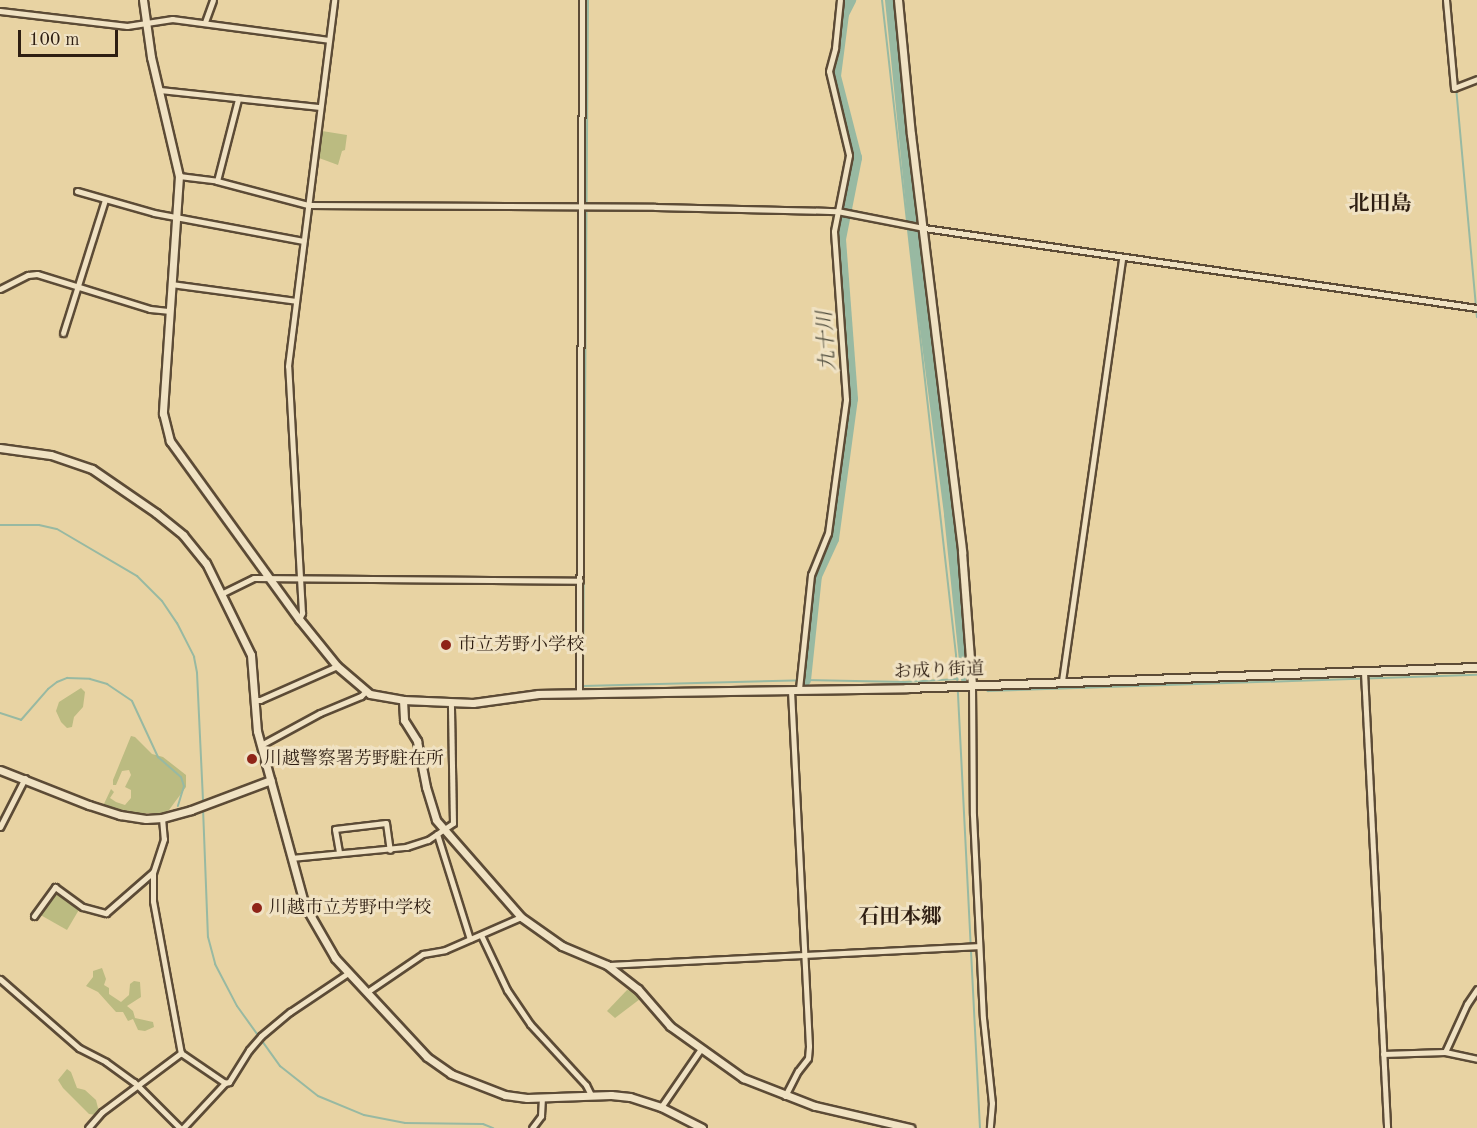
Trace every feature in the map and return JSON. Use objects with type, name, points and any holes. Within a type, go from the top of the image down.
[{"type":"street","points":[[143,0],[151,57],[179,176],[168,311],[163,413],[170,441],[299,619],[338,666],[365,692],[261,745]]},
{"type":"street","points":[[205,22],[213,0]]},
{"type":"street","points":[[299,619],[302,613],[301,578],[288,375],[334,0]]},
{"type":"street","points":[[579,693],[582,0]]},
{"type":"street","points":[[785,1096],[798,1071],[808,1058],[795,689],[811,575],[828,533],[846,399],[834,231],[849,155],[829,71],[835,48],[840,0]]},
{"type":"street","points":[[898,0],[911,134],[962,552],[972,685],[971,755],[979,946],[992,1103],[990,1128]]},
{"type":"street","points":[[1446,0],[1454,88],[1477,79]]},
{"type":"street","points":[[0,11],[127,26],[172,19],[329,40]]},
{"type":"street","points":[[160,90],[320,107]]},
{"type":"street","points":[[217,181],[238,99]]},
{"type":"street","points":[[179,176],[217,181],[308,205],[582,206],[837,211],[924,228],[1477,308]]},
{"type":"street","points":[[77,191],[177,217],[303,241]]},
{"type":"street","points":[[63,333],[105,200]]},
{"type":"street","points":[[1062,681],[1122,258]]},
{"type":"street","points":[[0,290],[28,275],[37,274],[150,309],[168,311]]},
{"type":"street","points":[[171,284],[296,301]]},
{"type":"street","points":[[0,448],[51,454],[92,469],[183,535],[206,563],[223,593],[251,655],[254,700],[261,745],[291,858],[313,923],[335,958],[422,1052],[451,1074],[505,1095],[543,1098],[591,1095],[630,1097],[661,1107],[702,1128]]},
{"type":"street","points":[[223,593],[246,581],[269,578],[580,580]]},
{"type":"street","points":[[254,700],[260,700],[338,666]]},
{"type":"street","name":"お成り街道","points":[[365,692],[403,700],[472,703],[538,694],[1364,674],[1477,667]]},
{"type":"street","points":[[1364,674],[1387,1128]]},
{"type":"street","points":[[403,700],[404,720],[417,741],[426,787],[471,939]]},
{"type":"street","points":[[291,858],[339,852],[390,850],[428,840],[453,823],[455,818],[451,703]]},
{"type":"street","points":[[0,770],[25,778],[58,794],[135,818],[162,818],[197,808],[271,780]]},
{"type":"street","points":[[0,827],[25,778]]},
{"type":"street","points":[[162,818],[162,849],[153,872],[155,920],[172,993],[181,1053],[225,1083]]},
{"type":"street","points":[[339,852],[335,829],[386,823],[390,850]]},
{"type":"street","points":[[439,831],[521,917],[562,946],[607,965],[638,989],[670,1026],[700,1050],[743,1078],[785,1096],[825,1109],[910,1128]]},
{"type":"street","points":[[34,916],[55,887],[83,907],[106,913],[153,872]]},
{"type":"street","points":[[368,992],[423,954],[445,950],[521,917]]},
{"type":"street","points":[[481,935],[507,990],[530,1024],[586,1085],[591,1095]]},
{"type":"street","points":[[607,965],[979,946]]},
{"type":"street","points":[[0,979],[79,1048],[119,1070],[181,1128],[225,1083],[229,1082],[249,1050],[275,1023],[348,973]]},
{"type":"street","points":[[1445,1052],[1467,1004],[1477,989]]},
{"type":"street","points":[[661,1107],[700,1050]]},
{"type":"street","points":[[1383,1054],[1445,1052],[1477,1059]]},
{"type":"street","points":[[88,1128],[102,1112],[181,1053]]},
{"type":"street","points":[[532,1128],[541,1116],[543,1098]]},
{"type":"green space","points":[[322,131],[347,135],[345,150],[342,151],[338,165],[319,158]]},
{"type":"green space","points":[[81,688],[85,692],[83,707],[74,717],[72,727],[67,728],[56,711],[59,702]]},
{"type":"green space","points":[[131,736],[135,737],[152,754],[163,757],[186,775],[186,787],[169,810],[164,813],[132,813],[103,806],[111,789],[114,792],[110,798],[116,802],[125,805],[131,798],[131,790],[125,787],[131,775],[129,770],[122,771],[116,785],[113,785],[113,780]]},
{"type":"green space","points":[[54,889],[80,908],[67,930],[37,913]]},
{"type":"green space","points":[[102,968],[106,979],[104,985],[109,988],[109,994],[121,1002],[129,995],[130,984],[134,981],[140,982],[141,997],[127,1006],[133,1011],[135,1018],[153,1022],[154,1027],[145,1031],[138,1030],[133,1019],[128,1021],[123,1012],[116,1012],[98,992],[86,986],[93,977],[93,971]]},
{"type":"green space","points":[[627,990],[632,991],[640,999],[615,1018],[607,1011]]},
{"type":"green space","points":[[67,1069],[71,1072],[77,1088],[85,1090],[96,1100],[99,1112],[96,1115],[89,1114],[63,1088],[58,1080]]},
{"type":"waterway","points":[[588,0],[583,686],[805,680],[905,682],[958,679]]},
{"type":"waterway","name":"九十川","points":[[805,680],[816,576],[833,539],[852,399],[840,239],[856,158],[835,76],[843,14],[850,0]]},
{"type":"waterway","points":[[882,0],[956,655],[980,1128]]},
{"type":"waterway","points":[[891,0],[919,275],[950,515],[967,679]]},
{"type":"waterway","points":[[1456,87],[1477,317]]},
{"type":"waterway","points":[[0,525],[39,525],[57,529],[137,576],[162,601],[177,623],[194,657],[197,673],[203,802]]},
{"type":"waterway","points":[[983,688],[988,691],[1477,675]]},
{"type":"waterway","points":[[0,713],[21,720],[48,689],[67,678],[90,679],[107,684],[132,701],[158,757],[181,777],[184,786],[178,806]]},
{"type":"waterway","points":[[203,808],[208,937],[215,964],[237,1006],[280,1066],[318,1096],[364,1115],[405,1123],[483,1124],[493,1128]]},
{"type":"waterway","points":[[886,1126],[895,1128]]},
{"type":"place","name":"市立芳野小学校","points":[[446,645]]},
{"type":"place","name":"川越警察署芳野駐在所","points":[[252,759]]},
{"type":"place","name":"川越市立芳野中学校","points":[[257,908]]},
{"type":"district","name":"北田島","points":[[1380,205]]},
{"type":"district","name":"石田本郷","points":[[900,918]]}]
